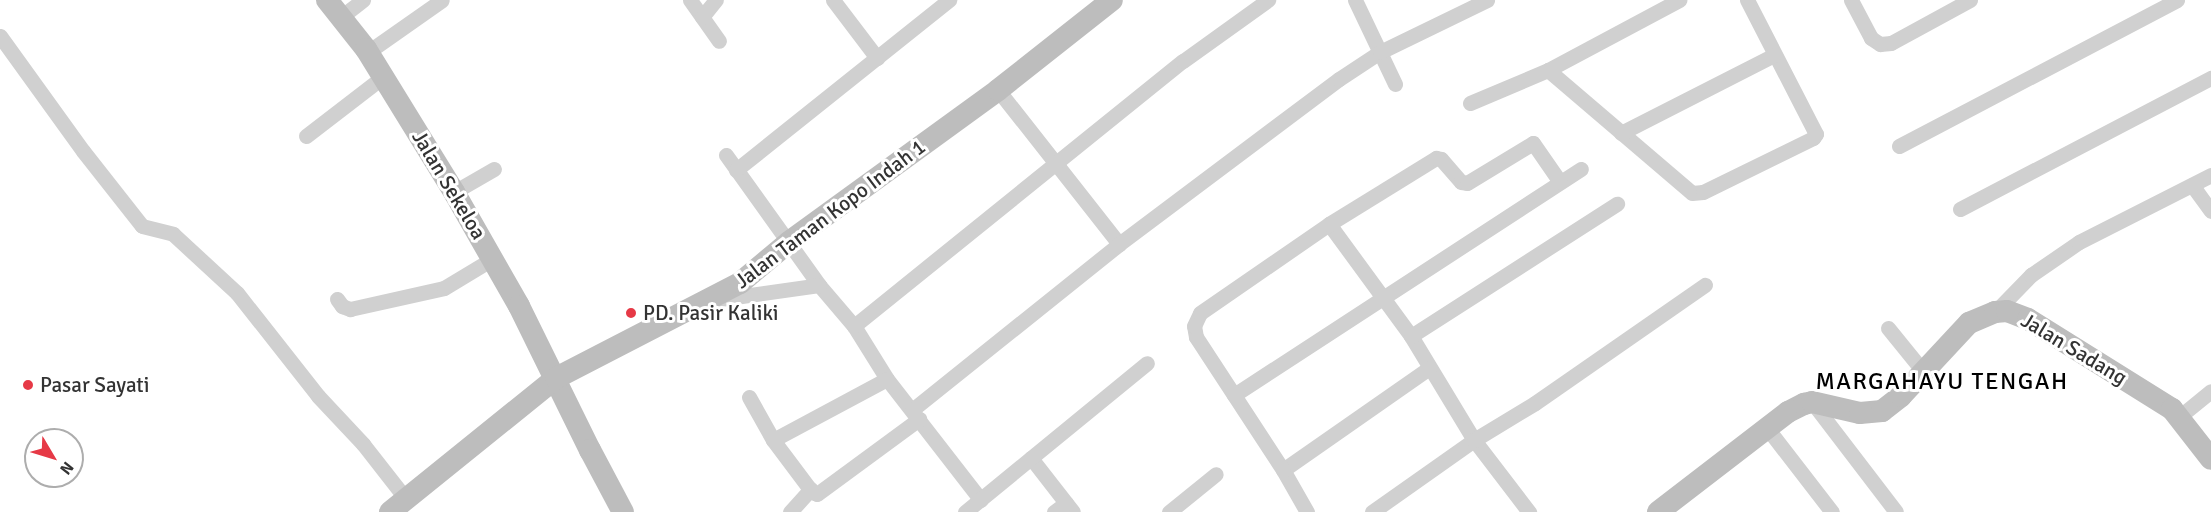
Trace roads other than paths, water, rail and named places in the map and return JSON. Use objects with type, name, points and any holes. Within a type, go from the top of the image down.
[{"type":"street","points":[[334,8],[363,0]]},
{"type":"street","points":[[368,52],[442,0]]},
{"type":"street","points":[[690,0],[719,41]]},
{"type":"street","points":[[702,17],[716,0]]},
{"type":"street","points":[[833,0],[876,58]]},
{"type":"street","points":[[736,170],[949,0]]},
{"type":"street","name":"Jalan Taman Kopo Indah 1","points":[[398,505],[556,378],[660,322],[740,283],[789,242],[998,90],[1112,0]]},
{"type":"street","points":[[854,326],[1183,61],[1268,0]]},
{"type":"street","points":[[1354,0],[1395,84]]},
{"type":"street","points":[[749,397],[773,440],[811,489],[815,493],[820,493],[1119,244],[1299,107],[1380,52],[1487,0]]},
{"type":"street","points":[[1470,103],[1548,70],[1679,0]]},
{"type":"street","points":[[1548,70],[1695,193],[1813,138],[1815,130],[1747,0]]},
{"type":"street","points":[[1851,0],[1871,38],[1880,44],[1891,43],[1970,0]]},
{"type":"street","points":[[1899,146],[2177,0]]},
{"type":"street","name":"Jalan Sekeloa","points":[[334,8],[384,76],[454,192],[556,378]]},
{"type":"street","points":[[0,36],[83,151],[142,226],[173,234],[237,293],[318,396],[363,444],[398,505]]},
{"type":"street","points":[[1621,133],[1774,55]]},
{"type":"street","points":[[306,135],[384,76]]},
{"type":"street","points":[[1960,209],[2211,78]]},
{"type":"street","points":[[998,90],[1119,244]]},
{"type":"street","points":[[1307,512],[1283,470],[1196,337],[1194,326],[1197,318],[1329,224],[1436,158],[1441,159],[1459,180],[1467,183],[1533,142],[1560,182]]},
{"type":"street","points":[[726,155],[819,285],[854,326],[887,379],[981,500]]},
{"type":"street","points":[[454,192],[494,169]]},
{"type":"street","points":[[1233,395],[1581,169]]},
{"type":"street","points":[[1995,312],[2031,275],[2079,242],[2211,175]]},
{"type":"street","points":[[2192,185],[2211,211]]},
{"type":"street","points":[[1411,336],[1617,204]]},
{"type":"street","points":[[1329,224],[1411,336],[1474,440],[1529,512]]},
{"type":"street","points":[[337,299],[342,306],[350,309],[444,288],[492,259]]},
{"type":"street","points":[[708,300],[819,285]]},
{"type":"street","points":[[1372,512],[1474,440],[1535,403],[1705,285]]},
{"type":"street","name":"Jalan Sadang","points":[[1812,402],[1860,413],[1875,413],[1897,399],[1969,323],[1995,312],[2007,311],[2028,319],[2132,383],[2180,417],[2211,459]]},
{"type":"street","points":[[1888,328],[1923,371]]},
{"type":"street","points":[[965,512],[1147,363]]},
{"type":"street","points":[[1283,470],[1429,368]]},
{"type":"street","points":[[556,378],[623,512]]},
{"type":"street","points":[[773,440],[887,379]]},
{"type":"street","points":[[2180,417],[2211,392]]},
{"type":"street","points":[[1658,512],[1788,412],[1812,402],[1896,512]]},
{"type":"street","points":[[1767,428],[1832,512]]},
{"type":"street","points":[[1031,458],[1065,509]]},
{"type":"street","points":[[1169,512],[1216,474]]},
{"type":"street","points":[[790,512],[811,489]]},
{"type":"place","name":"PD. Pasir Kaliki","points":[[631,313]]},
{"type":"place","name":"Pasar Sayati","points":[[28,385]]},
{"type":"district","name":"MARGAHAYU TENGAH","points":[[1942,382]]}]
